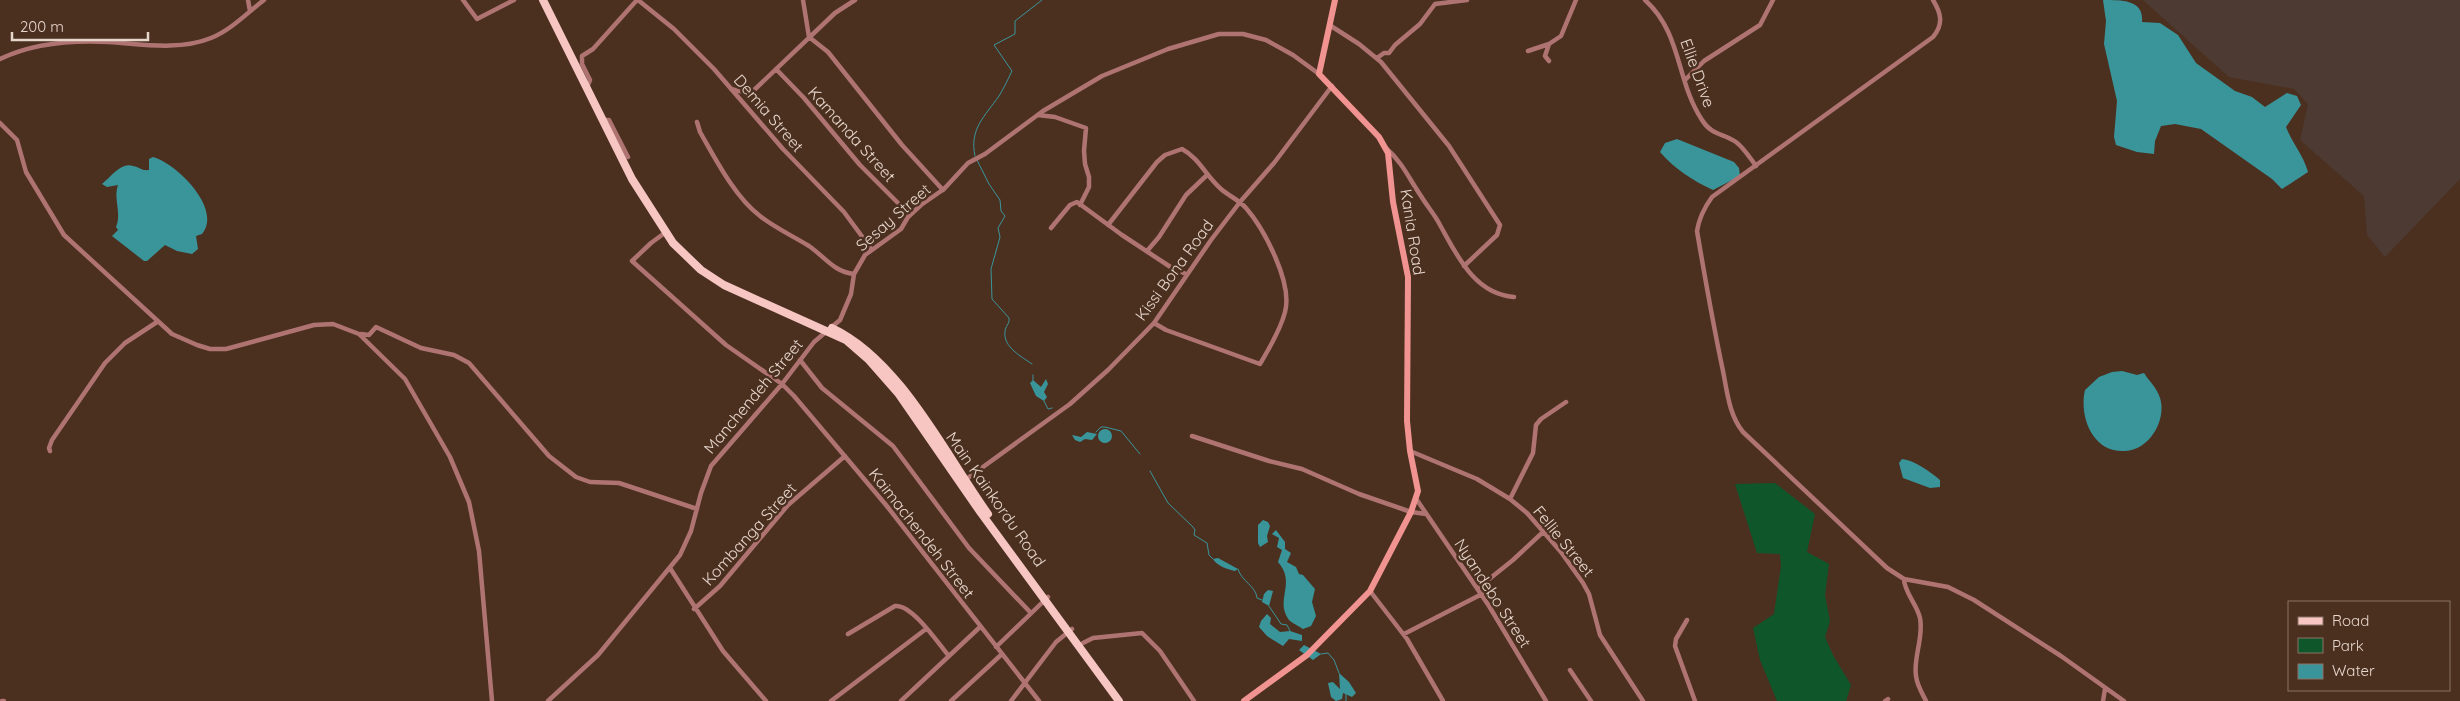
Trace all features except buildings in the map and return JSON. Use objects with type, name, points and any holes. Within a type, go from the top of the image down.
[{"type":"main road","points":[[543,0],[632,179],[666,232],[682,253],[718,281],[827,329],[859,351],[909,403],[983,512],[1108,682],[1126,701]]},
{"type":"main road","points":[[1319,74],[1331,26],[1335,0]]},
{"type":"main road","name":"Kania Road","points":[[1319,74],[1379,137],[1386,148],[1390,163],[1393,202],[1408,277],[1407,396],[1410,451],[1418,491],[1416,500]]},
{"type":"main road","name":"Main Kainkordu Road","points":[[956,473],[965,480],[983,512]]},
{"type":"main road","points":[[1247,700],[1307,655],[1370,591],[1416,500]]},
{"type":"main road","points":[[1070,630],[1083,643],[1119,701]]},
{"type":"street","points":[[248,0],[250,11]]},
{"type":"street","points":[[0,58],[16,52],[63,42],[108,42],[136,45],[193,43],[212,38],[264,0]]},
{"type":"street","points":[[463,0],[477,19],[514,0]]},
{"type":"street","points":[[587,87],[590,80],[582,64],[582,56],[593,49],[637,0]]},
{"type":"street","name":"Demia Street","points":[[637,0],[696,50],[783,149],[844,212],[872,250]]},
{"type":"street","points":[[803,0],[809,37],[828,52],[902,145],[943,190]]},
{"type":"street","points":[[731,89],[750,93],[835,13],[855,0]]},
{"type":"street","points":[[1377,58],[1384,52],[1389,53],[1395,44],[1420,24],[1435,4],[1466,0]]},
{"type":"street","points":[[1528,51],[1549,44],[1561,36],[1576,0]]},
{"type":"street","name":"Ellie Drive","points":[[1645,0],[1668,27],[1685,80],[1704,123],[1717,135],[1736,142],[1756,166]]},
{"type":"street","points":[[1685,80],[1704,60],[1760,25],[1773,0]]},
{"type":"street","points":[[1933,0],[1941,20],[1939,29],[1933,37],[1712,197],[1701,214],[1697,231],[1709,304],[1736,423],[1872,554],[1904,579],[1948,587],[1968,597],[2061,656],[2124,701]]},
{"type":"street","points":[[1331,26],[1377,58],[1448,146],[1500,225],[1497,235],[1464,266]]},
{"type":"street","name":"Sesay Street","points":[[827,329],[840,320],[851,294],[854,274],[862,260],[901,228],[910,215],[943,190],[968,163],[1038,115],[1102,76],[1168,49],[1219,34],[1243,34],[1266,40],[1294,55],[1319,74]]},
{"type":"street","points":[[1549,44],[1545,56],[1549,61]]},
{"type":"street","name":"Kamanda Street","points":[[776,69],[804,98],[860,165],[910,215]]},
{"type":"street","name":"Kissi Bona Road","points":[[965,480],[1070,404],[1154,323],[1186,274],[1240,202],[1274,164],[1332,86]]},
{"type":"street","points":[[1038,115],[1055,117],[1086,128],[1084,152],[1085,164],[1090,177],[1089,187],[1080,205]]},
{"type":"street","points":[[603,120],[609,120],[628,157]]},
{"type":"street","points":[[697,122],[706,143],[738,195],[749,206],[770,224],[810,247],[839,272],[854,274]]},
{"type":"street","points":[[0,123],[18,140],[26,172],[64,235],[157,322],[180,339],[210,349],[247,345],[328,323],[359,334],[369,335],[376,327],[421,348],[454,355],[469,363],[549,456],[576,476],[590,482],[619,483],[697,509]]},
{"type":"street","points":[[1386,148],[1395,156],[1407,174],[1438,221],[1453,250],[1464,266],[1488,289],[1514,297]]},
{"type":"street","points":[[1108,226],[1157,162],[1177,149],[1187,151],[1222,190],[1240,202],[1273,251],[1286,292],[1285,313],[1274,341],[1260,364],[1166,330],[1154,323]]},
{"type":"street","points":[[1147,251],[1159,237],[1186,195],[1207,175]]},
{"type":"street","points":[[1051,228],[1070,205],[1077,202],[1108,226],[1172,268],[1186,274]]},
{"type":"street","name":"Kaimachendeh Street","points":[[666,232],[650,243],[632,261],[726,345],[782,384],[886,505],[1039,701]]},
{"type":"street","points":[[50,451],[49,448],[52,440],[105,363],[125,343],[157,322]]},
{"type":"street","name":"Manchendeh Street","points":[[548,701],[598,655],[670,568],[685,546],[707,474],[717,457],[782,384],[814,342],[827,329]]},
{"type":"street","points":[[359,334],[404,379],[439,435],[463,486],[477,537],[492,701]]},
{"type":"street","points":[[800,360],[812,378],[822,388],[893,446],[970,548],[1030,612]]},
{"type":"street","points":[[1510,499],[1533,453],[1536,425],[1541,419],[1566,402]]},
{"type":"street","points":[[1192,436],[1268,462],[1302,470],[1359,494],[1411,512],[1426,514]]},
{"type":"street","name":"Fellie Street","points":[[1410,451],[1462,472],[1510,499],[1527,513],[1561,552],[1583,582],[1589,594],[1600,635],[1643,701]]},
{"type":"street","name":"Kombanga Street","points":[[694,609],[720,586],[788,505],[845,456]]},
{"type":"street","name":"Nyandebo Street","points":[[1416,500],[1482,594],[1546,701]]},
{"type":"street","points":[[1478,588],[1513,560],[1543,532]]},
{"type":"street","points":[[670,568],[694,609],[723,651],[766,701]]},
{"type":"street","points":[[1904,579],[1905,586],[1916,604],[1920,620],[1921,634],[1916,677],[1926,701]]},
{"type":"street","points":[[1370,591],[1404,634],[1443,701]]},
{"type":"street","points":[[1404,634],[1482,594]]},
{"type":"street","points":[[996,647],[1030,612],[1047,598]]},
{"type":"street","points":[[848,634],[900,606],[913,613],[948,656]]},
{"type":"street","points":[[1687,620],[1676,639],[1675,646],[1685,678],[1695,701]]},
{"type":"street","points":[[901,701],[980,627]]},
{"type":"street","points":[[832,701],[926,629]]},
{"type":"street","points":[[1011,701],[1026,684],[1056,642],[1070,630]]},
{"type":"street","points":[[1083,643],[1093,638],[1142,633],[1160,651],[1194,701]]},
{"type":"street","points":[[951,701],[1002,654]]},
{"type":"street","points":[[1570,670],[1591,701]]},
{"type":"street","points":[[2103,701],[2105,689]]},
{"type":"shaded area","points":[[2143,0],[2460,0],[2460,179],[2385,257],[2367,235],[2364,196],[2300,140],[2308,104],[2294,89],[2229,77]]},
{"type":"green space","points":[[1775,483],[1815,514],[1807,552],[1829,564],[1825,595],[1830,621],[1825,637],[1833,655],[1851,685],[1846,701],[1777,701],[1760,660],[1753,628],[1774,614],[1781,566],[1780,554],[1757,553],[1735,484]]},
{"type":"water","points":[[2103,0],[2125,1],[2136,5],[2140,9],[2142,22],[2160,23],[2178,35],[2196,63],[2235,91],[2252,97],[2265,107],[2287,93],[2297,96],[2301,105],[2286,127],[2304,160],[2308,172],[2282,189],[2272,179],[2201,129],[2175,124],[2161,126],[2155,141],[2154,154],[2137,152],[2116,145],[2114,137],[2117,101],[2104,44],[2106,21]]},
{"type":"water","points":[[1677,139],[1734,162],[1739,168],[1740,176],[1713,190],[1698,182],[1678,169],[1660,152],[1665,143]]},
{"type":"water","points":[[153,157],[163,161],[184,177],[202,200],[207,224],[202,234],[196,236],[198,249],[192,254],[177,251],[165,245],[147,261],[144,261],[112,236],[118,230],[116,227],[118,216],[116,195],[118,185],[107,187],[102,184],[124,166],[129,165],[149,170],[149,159]]},
{"type":"water","points":[[2122,371],[2137,375],[2144,373],[2157,391],[2161,407],[2161,416],[2154,433],[2141,446],[2133,450],[2124,451],[2113,450],[2104,446],[2096,439],[2090,431],[2084,411],[2085,390],[2099,377],[2112,372]]},
{"type":"water","points":[[1046,379],[1048,384],[1044,392],[1047,397],[1044,401],[1036,396],[1030,383],[1033,380],[1041,387]]},
{"type":"water","points":[[1105,429],[1110,431],[1112,436],[1110,441],[1105,443],[1100,441],[1098,436],[1100,431]]},
{"type":"water","points":[[1087,432],[1097,434],[1092,440],[1085,439],[1080,442],[1075,440],[1072,435],[1081,437]]},
{"type":"water","points":[[1902,459],[1917,464],[1931,473],[1940,480],[1940,487],[1930,488],[1903,478],[1899,463]]},
{"type":"water","points":[[1263,520],[1268,522],[1270,526],[1267,536],[1268,542],[1260,547],[1258,543],[1258,525]]},
{"type":"water","points":[[1276,530],[1285,542],[1285,549],[1291,553],[1287,562],[1296,567],[1299,574],[1303,575],[1315,589],[1312,602],[1316,616],[1311,626],[1303,629],[1289,620],[1285,612],[1286,577],[1278,562],[1282,550],[1277,547],[1279,538],[1272,534]]},
{"type":"water","points":[[1218,558],[1238,569],[1235,571],[1220,565],[1213,559]]},
{"type":"water","points":[[1268,590],[1273,591],[1269,606],[1262,602],[1264,594]]},
{"type":"water","points":[[1267,614],[1271,618],[1270,624],[1280,632],[1290,631],[1302,635],[1302,641],[1289,639],[1283,646],[1267,636],[1259,627]]},
{"type":"water","points":[[1304,645],[1321,654],[1313,660],[1299,650]]},
{"type":"water","points":[[1339,673],[1349,682],[1356,693],[1352,697],[1343,693],[1342,699],[1336,701],[1331,697],[1328,683],[1333,682],[1340,689]]},
{"type":"waterway","points":[[975,156],[974,138],[976,130],[1001,93],[1012,71],[994,45],[1015,34],[1015,21],[1042,0]]},
{"type":"waterway","points":[[977,160],[989,184],[1000,200],[1001,211],[1005,216],[998,228],[1000,237],[991,269],[992,299],[1009,318],[1005,337],[1010,347],[1032,364]]},
{"type":"waterway","points":[[1033,375],[1033,380]]},
{"type":"waterway","points":[[1044,401],[1048,409],[1052,408]]},
{"type":"waterway","points":[[1096,432],[1101,427],[1121,431],[1140,454]]},
{"type":"waterway","points":[[1150,471],[1168,503],[1193,527],[1195,530],[1194,535],[1207,543],[1209,555],[1213,559]]},
{"type":"waterway","points":[[1238,569],[1242,577],[1254,590],[1257,598],[1262,600]]},
{"type":"waterway","points":[[1269,606],[1281,624],[1287,625],[1290,631]]},
{"type":"waterway","points":[[1321,654],[1328,653],[1334,660],[1339,673]]},
{"type":"waterway","points":[[1346,694],[1346,701]]}]
